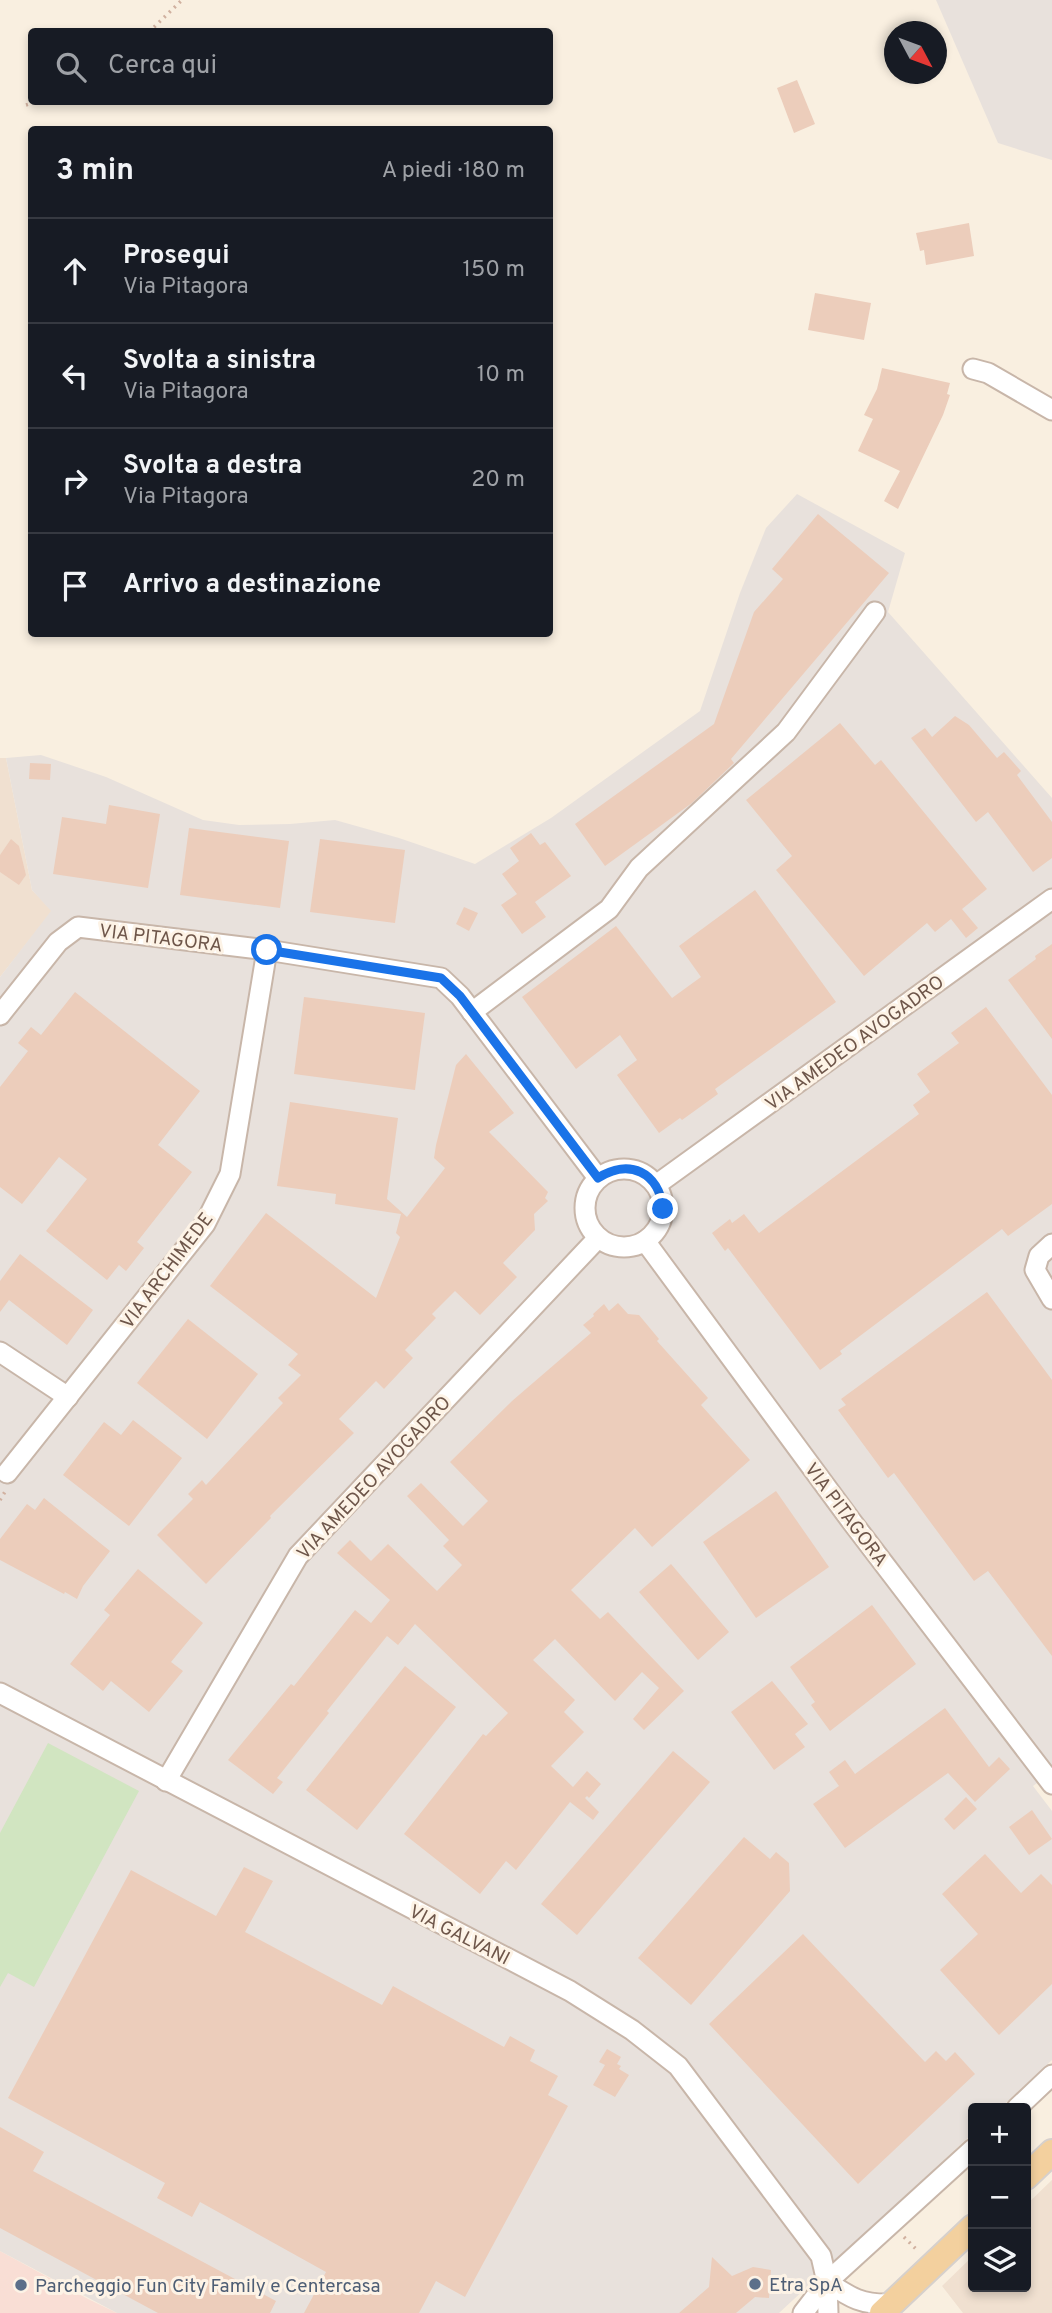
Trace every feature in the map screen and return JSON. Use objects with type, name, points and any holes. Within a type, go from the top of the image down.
[{"type":"main road","points":[[1031,2172],[1052,2152]]},
{"type":"main road","points":[[886,2309],[971,2229]]},
{"type":"street","points":[[973,369],[988,373],[1052,410]]},
{"type":"street","points":[[472,1012],[609,909],[639,869],[786,732],[875,612]]},
{"type":"street","name":"VIA AMEDEO AVOGADRO","points":[[656,1185],[1052,899]]},
{"type":"street","name":"VIA PITAGORA","points":[[0,1015],[58,942],[78,927],[267,950],[441,978],[460,996],[598,1178]]},
{"type":"street","name":"VIA ARCHIMEDE","points":[[6,1483],[68,1397],[205,1224],[230,1174],[267,950]]},
{"type":"street","points":[[622,1168],[635,1170],[656,1185],[662,1197],[661,1222],[645,1241],[621,1247],[608,1244],[598,1238],[589,1227],[584,1215],[584,1201],[589,1188],[609,1171],[622,1168]]},
{"type":"street","name":"VIA AMEDEO AVOGADRO","points":[[166,1781],[298,1556],[598,1238]]},
{"type":"street","name":"VIA PITAGORA","points":[[645,1241],[852,1522],[1052,1784]]},
{"type":"street","points":[[1052,1244],[1039,1256],[1035,1270],[1052,1299]]},
{"type":"street","points":[[0,1352],[68,1397]]},
{"type":"street","name":"VIA GALVANI","points":[[0,1693],[570,1991],[641,2037],[678,2066],[821,2256],[827,2282],[828,2313]]},
{"type":"street","points":[[1022,2103],[1052,2075]]},
{"type":"street","points":[[803,2313],[827,2282],[968,2154]]},
{"type":"street","points":[[827,2282],[852,2299],[886,2309]]},
{"type":"path","points":[[153,28],[182,0]]},
{"type":"path","points":[[0,1500],[6,1483]]},
{"type":"path","points":[[900,2233],[917,2250]]},
{"type":"shaded area","points":[[936,0],[1052,0],[1052,160],[998,143]]},
{"type":"shaded area","points":[[797,494],[905,553],[888,612],[1052,798],[1052,1772],[1033,1786],[1052,1811],[1052,2060],[1005,2103],[968,2103],[968,2138],[779,2313],[117,2313],[0,2251],[0,977],[51,911],[32,890],[6,758],[41,755],[106,777],[203,820],[239,825],[335,820],[475,864],[551,818],[700,711],[740,593],[766,528]]},
{"type":"shaded area","points":[[0,758],[6,758],[32,890],[52,911],[0,977]]},
{"type":"shaded area","points":[[1052,2180],[1052,2313],[963,2313],[942,2286],[968,2261],[968,2292],[1031,2292],[1031,2200]]},
{"type":"shaded area","name":"Parcheggio Fun City Family e Centercasa","points":[[0,2251],[88,2299],[117,2313],[0,2313]]},
{"type":"green space","points":[[48,1743],[139,1791],[34,1987],[8,1973],[0,1987],[0,1833]]},
{"type":"building","points":[[797,80],[815,124],[794,133],[777,88]]},
{"type":"building","points":[[969,223],[974,256],[926,265],[924,250],[920,251],[916,233]]},
{"type":"building","points":[[815,293],[871,303],[864,340],[808,330]]},
{"type":"building","points":[[882,368],[950,383],[947,394],[950,395],[943,415],[898,509],[884,501],[900,471],[858,451],[873,419],[864,415],[877,389]]},
{"type":"building","points":[[818,514],[889,573],[731,759],[734,763],[692,803],[605,866],[575,824],[714,724],[754,612],[783,579],[772,569]]},
{"type":"building","points":[[955,716],[969,725],[997,758],[1004,752],[1021,771],[1017,775],[1052,822],[1052,858],[1033,872],[988,812],[976,822],[911,738],[925,728],[932,737]]},
{"type":"building","points":[[840,723],[875,765],[881,760],[987,889],[962,909],[978,928],[966,938],[951,919],[935,932],[927,923],[864,976],[776,870],[792,856],[746,800]]},
{"type":"building","points":[[30,763],[51,764],[50,780],[29,779]]},
{"type":"building","points":[[109,805],[160,814],[148,888],[53,874],[62,817],[106,824]]},
{"type":"building","points":[[189,828],[289,841],[280,908],[180,895]]},
{"type":"building","points":[[531,833],[540,845],[545,842],[571,876],[535,902],[546,917],[522,934],[501,905],[517,894],[502,874],[519,861],[510,848]]},
{"type":"building","points":[[11,839],[19,846],[26,875],[19,885],[0,872],[0,855]]},
{"type":"building","points":[[320,839],[405,850],[395,923],[310,912]]},
{"type":"building","points":[[755,890],[836,1002],[715,1089],[718,1094],[659,1133],[617,1075],[637,1060],[620,1035],[576,1069],[522,997],[616,926],[672,998],[701,977],[679,946]]},
{"type":"building","points":[[464,907],[478,913],[469,931],[456,924]]},
{"type":"building","points":[[1052,944],[1052,1039],[1008,980]]},
{"type":"building","points":[[75,992],[200,1091],[158,1145],[192,1172],[137,1242],[144,1248],[126,1271],[119,1265],[107,1280],[46,1231],[87,1179],[59,1157],[22,1204],[0,1187],[0,1087],[28,1051],[18,1043],[31,1027],[41,1035]]},
{"type":"building","points":[[304,997],[425,1013],[415,1090],[294,1074]]},
{"type":"building","points":[[986,1007],[1052,1095],[1052,1204],[1008,1236],[1002,1229],[840,1351],[842,1354],[820,1370],[728,1248],[725,1251],[712,1233],[730,1219],[732,1223],[744,1214],[759,1233],[919,1114],[913,1105],[930,1092],[917,1074],[959,1043],[951,1033]]},
{"type":"building","points":[[466,1054],[514,1113],[489,1132],[548,1192],[545,1198],[548,1201],[534,1214],[535,1230],[503,1263],[517,1277],[480,1315],[455,1291],[432,1314],[436,1318],[405,1350],[413,1358],[384,1389],[376,1381],[339,1419],[354,1433],[206,1584],[157,1535],[193,1499],[188,1494],[202,1480],[206,1485],[283,1403],[278,1398],[301,1375],[288,1365],[298,1354],[210,1286],[266,1213],[376,1298],[400,1237],[396,1233],[401,1214],[335,1204],[336,1194],[277,1186],[290,1102],[398,1118],[387,1199],[407,1217],[445,1168],[434,1158],[436,1145],[456,1065]]},
{"type":"building","points":[[20,1254],[93,1310],[67,1345],[9,1300],[0,1312],[0,1281]]},
{"type":"building","points":[[987,1292],[1052,1380],[1052,1656],[988,1571],[974,1581],[894,1473],[888,1478],[838,1410],[846,1405],[841,1399]]},
{"type":"building","points":[[618,1303],[628,1314],[639,1315],[659,1339],[657,1341],[708,1398],[701,1405],[750,1460],[652,1547],[635,1528],[571,1590],[600,1619],[608,1612],[684,1691],[644,1730],[633,1719],[659,1688],[642,1672],[615,1701],[555,1639],[533,1660],[575,1700],[564,1712],[584,1732],[551,1766],[573,1787],[587,1771],[601,1784],[589,1798],[585,1798],[599,1812],[593,1820],[570,1802],[516,1870],[506,1861],[480,1894],[404,1834],[483,1734],[486,1736],[508,1713],[415,1624],[398,1645],[387,1636],[277,1778],[283,1782],[273,1794],[228,1760],[291,1684],[294,1686],[355,1610],[371,1623],[390,1600],[337,1553],[350,1540],[371,1561],[388,1544],[437,1591],[462,1565],[443,1546],[449,1540],[407,1496],[421,1483],[463,1526],[488,1501],[450,1462],[512,1401],[591,1333],[583,1325],[593,1314],[604,1304],[609,1311]]},
{"type":"building","points":[[188,1319],[258,1374],[207,1439],[137,1383]]},
{"type":"building","points":[[133,1420],[182,1458],[129,1526],[63,1475],[104,1422],[121,1435]]},
{"type":"building","points":[[776,1491],[829,1567],[756,1618],[703,1542]]},
{"type":"building","points":[[44,1498],[110,1551],[83,1586],[77,1599],[0,1560],[0,1539],[27,1504],[35,1510]]},
{"type":"building","points":[[671,1564],[729,1632],[698,1660],[639,1592]]},
{"type":"building","points":[[138,1569],[203,1623],[171,1662],[183,1671],[149,1712],[111,1681],[103,1691],[70,1664],[110,1615],[104,1610]]},
{"type":"building","points":[[872,1605],[916,1664],[830,1731],[811,1705],[815,1702],[790,1667]]},
{"type":"building","points":[[405,1666],[456,1707],[357,1830],[306,1790]]},
{"type":"building","points":[[772,1681],[808,1724],[795,1734],[805,1747],[774,1770],[731,1712]]},
{"type":"building","points":[[945,1708],[989,1767],[999,1757],[1010,1769],[975,1802],[948,1773],[845,1848],[813,1804],[839,1786],[829,1772],[845,1760],[855,1774]]},
{"type":"building","points":[[673,1751],[710,1782],[577,1935],[541,1904]]},
{"type":"building","points":[[966,1797],[977,1809],[954,1830],[944,1819]]},
{"type":"building","points":[[1032,1810],[1052,1839],[1029,1855],[1009,1827]]},
{"type":"building","points":[[744,1837],[770,1859],[776,1852],[789,1863],[790,1891],[691,2005],[638,1958]]},
{"type":"building","points":[[985,1854],[1021,1893],[1041,1874],[1052,1885],[1052,1984],[999,2035],[940,1970],[978,1934],[942,1894]]},
{"type":"building","points":[[244,1867],[273,1881],[245,1932],[382,2005],[393,1986],[504,2047],[510,2036],[535,2050],[530,2061],[558,2076],[548,2095],[568,2106],[465,2297],[436,2281],[419,2313],[304,2313],[326,2272],[200,2202],[192,2217],[157,2198],[165,2183],[8,2098],[131,1870],[216,1916]]},
{"type":"building","points":[[803,1934],[925,2062],[936,2051],[946,2061],[955,2052],[975,2074],[858,2184],[709,2024]]},
{"type":"building","points":[[607,2049],[621,2057],[617,2064],[621,2066],[619,2069],[629,2075],[615,2097],[593,2085],[605,2065],[599,2062]]},
{"type":"building","points":[[0,2127],[44,2152],[33,2171],[276,2301],[270,2313],[158,2313],[0,2228]]},
{"type":"building","points":[[712,2257],[732,2276],[753,2267],[771,2270],[769,2298],[755,2297],[736,2313],[679,2313],[709,2287]]},
{"type":"place","name":"Etra SpA","points":[[755,2284]]},
{"type":"place","name":"Parcheggio Fun City Family e Centercasa","points":[[21,2285]]},
{"type":"route","points":[[267,950],[441,978],[460,996],[598,1178],[609,1171],[622,1168],[635,1170],[656,1185],[662,1197],[663,1209]]}]
